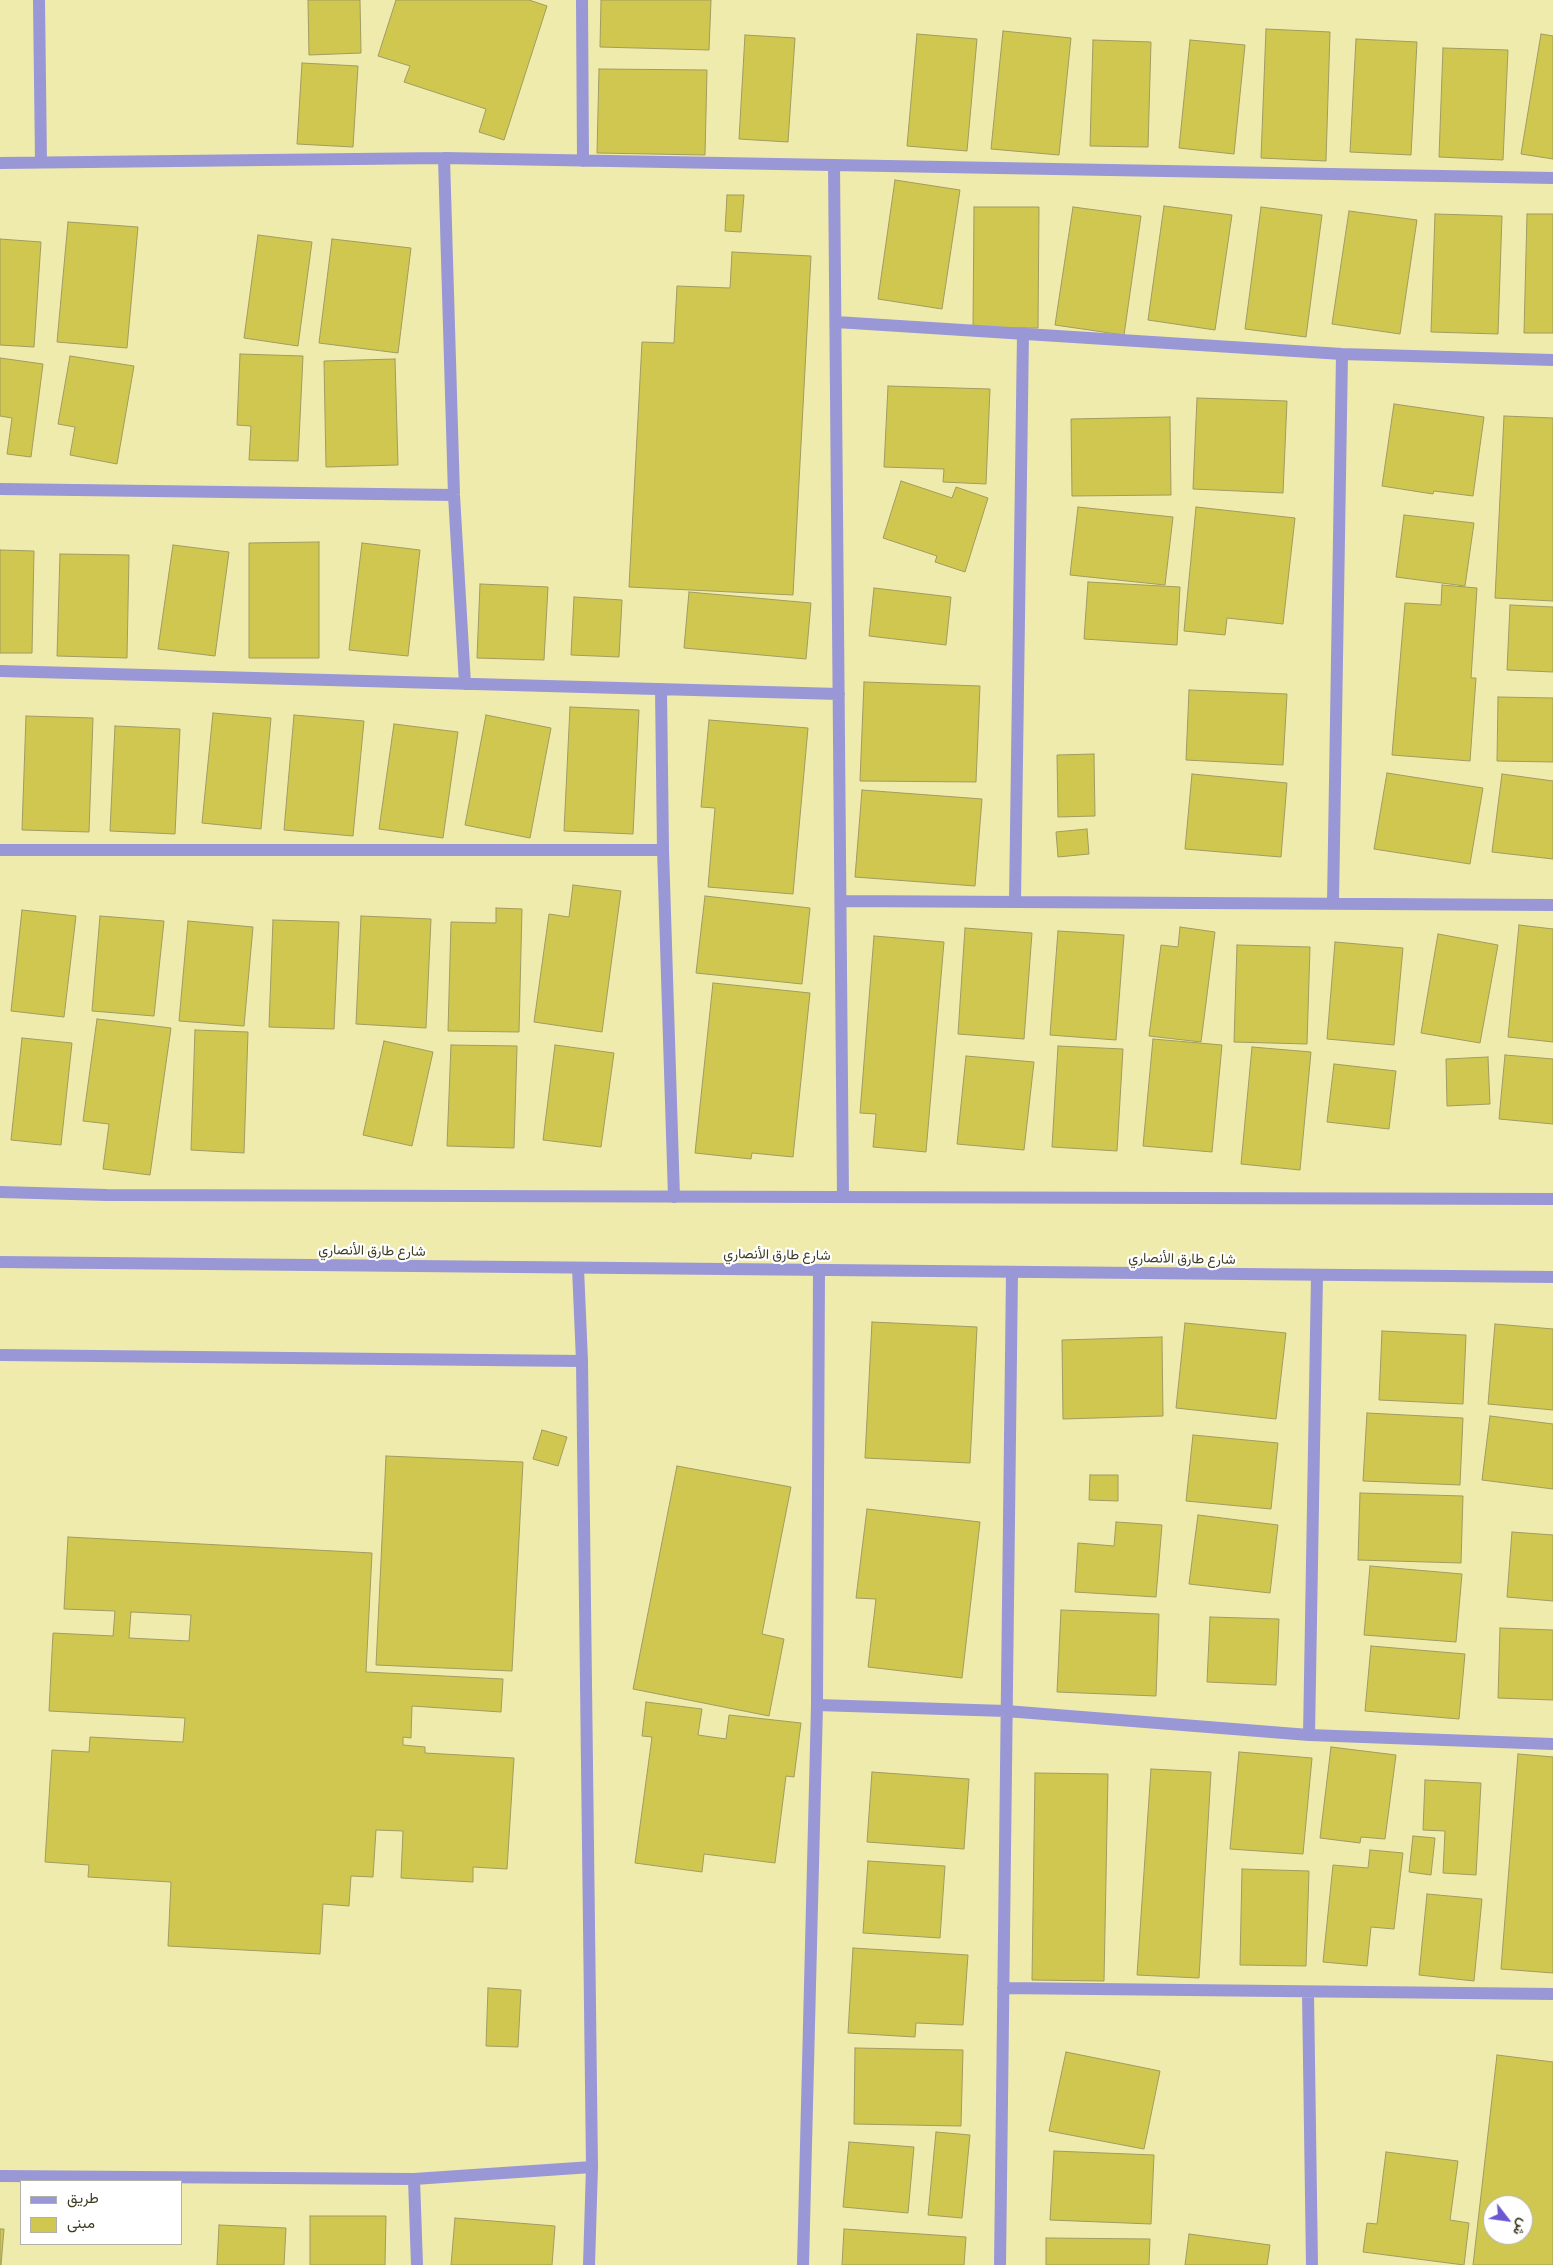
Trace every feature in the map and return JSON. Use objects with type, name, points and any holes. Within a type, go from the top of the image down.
[{"type":"street","points":[[39,0],[41,162]]},
{"type":"street","points":[[582,0],[583,161]]},
{"type":"street","points":[[444,158],[454,495],[465,684]]},
{"type":"street","points":[[0,163],[444,158],[1553,178]]},
{"type":"street","points":[[834,165],[844,1197]]},
{"type":"street","points":[[836,322],[1342,354],[1553,360]]},
{"type":"street","points":[[1015,902],[1023,333]]},
{"type":"street","points":[[1334,903],[1342,354]]},
{"type":"street","points":[[0,489],[454,495]]},
{"type":"street","points":[[0,671],[839,694]]},
{"type":"street","points":[[661,690],[663,850],[674,1197]]},
{"type":"street","points":[[0,850],[663,850]]},
{"type":"street","points":[[841,901],[1553,905]]},
{"type":"street","points":[[0,1192],[107,1195],[1553,1199]]},
{"type":"street","name":"شارع طارق الأنصاري","points":[[0,1262],[1553,1277]]},
{"type":"street","points":[[578,1268],[582,1361],[592,2167],[589,2265]]},
{"type":"street","points":[[804,2265],[817,1706],[818,1270]]},
{"type":"street","points":[[1000,2265],[1012,1272]]},
{"type":"street","points":[[1309,1735],[1317,1275]]},
{"type":"street","points":[[0,1355],[582,1361]]},
{"type":"street","points":[[817,1706],[1006,1710],[1309,1735],[1553,1744]]},
{"type":"street","points":[[1003,1988],[1553,1994]]},
{"type":"street","points":[[1308,1992],[1312,2265]]},
{"type":"street","points":[[0,2176],[414,2179],[592,2167]]},
{"type":"street","points":[[414,2179],[416,2265]]},
{"type":"building","points":[[308,0],[360,0],[361,53],[309,55]]},
{"type":"building","points":[[396,0],[529,0],[547,6],[504,140],[479,132],[486,109],[404,82],[410,66],[378,56]]},
{"type":"building","points":[[601,0],[711,0],[709,50],[600,47]]},
{"type":"building","points":[[1266,29],[1330,32],[1326,161],[1261,158]]},
{"type":"building","points":[[1003,31],[1071,38],[1059,155],[991,149]]},
{"type":"building","points":[[917,34],[977,39],[967,151],[907,146]]},
{"type":"building","points":[[1541,34],[1553,36],[1553,159],[1521,154]]},
{"type":"building","points":[[745,35],[795,38],[788,142],[739,139]]},
{"type":"building","points":[[1356,39],[1417,42],[1411,155],[1350,152]]},
{"type":"building","points":[[1093,40],[1151,42],[1148,147],[1090,146]]},
{"type":"building","points":[[1190,40],[1245,45],[1234,154],[1179,148]]},
{"type":"building","points":[[1443,48],[1508,50],[1503,160],[1439,157]]},
{"type":"building","points":[[302,63],[358,66],[353,147],[297,144]]},
{"type":"building","points":[[599,69],[707,70],[705,155],[597,153]]},
{"type":"building","points":[[895,180],[960,190],[942,309],[878,299]]},
{"type":"building","points":[[727,195],[744,195],[741,232],[725,231]]},
{"type":"building","points":[[1164,206],[1232,215],[1215,330],[1148,320]]},
{"type":"building","points":[[974,207],[1039,207],[1038,328],[973,328]]},
{"type":"building","points":[[1073,207],[1141,216],[1124,335],[1055,325]]},
{"type":"building","points":[[1261,207],[1322,215],[1306,337],[1245,329]]},
{"type":"building","points":[[1349,211],[1417,220],[1400,334],[1332,324]]},
{"type":"building","points":[[1435,214],[1502,216],[1498,334],[1431,332]]},
{"type":"building","points":[[1527,214],[1553,214],[1553,333],[1524,333]]},
{"type":"building","points":[[68,222],[138,227],[127,348],[57,342]]},
{"type":"building","points":[[258,235],[312,242],[298,346],[244,338]]},
{"type":"building","points":[[0,239],[41,242],[34,347],[0,345]]},
{"type":"building","points":[[332,239],[411,248],[398,353],[319,343]]},
{"type":"building","points":[[732,252],[811,256],[793,595],[629,587],[642,342],[674,343],[677,286],[730,288]]},
{"type":"building","points":[[240,354],[303,356],[298,461],[249,460],[251,426],[237,425]]},
{"type":"building","points":[[70,356],[134,366],[117,464],[70,455],[75,427],[58,424]]},
{"type":"building","points":[[0,358],[43,364],[31,457],[7,454],[12,418],[0,416]]},
{"type":"building","points":[[395,359],[398,465],[326,467],[324,361]]},
{"type":"building","points":[[888,386],[990,389],[986,484],[943,482],[944,469],[884,467]]},
{"type":"building","points":[[1197,398],[1287,401],[1283,493],[1193,489]]},
{"type":"building","points":[[1394,404],[1484,417],[1473,496],[1434,491],[1433,494],[1382,486]]},
{"type":"building","points":[[1504,416],[1553,418],[1553,601],[1495,598]]},
{"type":"building","points":[[1170,417],[1171,495],[1072,496],[1071,419]]},
{"type":"building","points":[[901,481],[952,498],[956,487],[988,498],[965,572],[935,562],[937,556],[883,538]]},
{"type":"building","points":[[1078,507],[1173,517],[1165,585],[1070,575]]},
{"type":"building","points":[[1196,507],[1295,518],[1283,624],[1227,618],[1225,635],[1184,631]]},
{"type":"building","points":[[1404,515],[1474,523],[1465,586],[1396,577]]},
{"type":"building","points":[[319,542],[319,658],[249,658],[249,543]]},
{"type":"building","points":[[362,543],[420,550],[408,656],[349,650]]},
{"type":"building","points":[[173,545],[229,552],[215,656],[158,649]]},
{"type":"building","points":[[0,550],[34,551],[32,653],[0,653]]},
{"type":"building","points":[[60,554],[129,555],[127,658],[57,656]]},
{"type":"building","points":[[1088,582],[1180,587],[1177,645],[1084,639]]},
{"type":"building","points":[[480,584],[548,587],[544,660],[477,658]]},
{"type":"building","points":[[1442,585],[1477,588],[1471,678],[1476,678],[1470,761],[1392,755],[1405,603],[1441,605]]},
{"type":"building","points":[[874,588],[951,597],[946,645],[869,636]]},
{"type":"building","points":[[689,592],[811,603],[806,659],[684,648]]},
{"type":"building","points":[[574,597],[622,600],[619,657],[571,655]]},
{"type":"building","points":[[1510,605],[1553,607],[1553,672],[1507,670]]},
{"type":"building","points":[[864,682],[980,686],[976,782],[860,781]]},
{"type":"building","points":[[1189,690],[1287,694],[1283,765],[1186,760]]},
{"type":"building","points":[[1498,697],[1553,698],[1553,762],[1497,761]]},
{"type":"building","points":[[570,707],[639,710],[633,834],[564,831]]},
{"type":"building","points":[[213,713],[271,718],[261,829],[202,823]]},
{"type":"building","points":[[294,715],[364,721],[353,836],[284,830]]},
{"type":"building","points":[[486,715],[551,728],[530,838],[465,825]]},
{"type":"building","points":[[26,716],[93,718],[89,832],[22,830]]},
{"type":"building","points":[[709,720],[808,728],[793,894],[708,887],[715,808],[701,807]]},
{"type":"building","points":[[394,724],[458,732],[443,838],[379,829]]},
{"type":"building","points":[[115,726],[180,729],[175,834],[110,831]]},
{"type":"building","points":[[1094,754],[1095,816],[1058,817],[1057,755]]},
{"type":"building","points":[[1387,773],[1483,788],[1470,864],[1374,849]]},
{"type":"building","points":[[1192,774],[1287,783],[1281,857],[1185,849]]},
{"type":"building","points":[[1502,774],[1553,781],[1553,859],[1492,852]]},
{"type":"building","points":[[862,790],[982,799],[975,886],[855,877]]},
{"type":"building","points":[[1087,829],[1089,854],[1058,857],[1056,832]]},
{"type":"building","points":[[573,885],[621,891],[602,1032],[534,1022],[549,914],[569,917]]},
{"type":"building","points":[[705,896],[810,908],[802,984],[696,973]]},
{"type":"building","points":[[496,908],[522,909],[519,1032],[448,1031],[451,922],[496,923]]},
{"type":"building","points":[[22,910],[76,916],[64,1017],[11,1011]]},
{"type":"building","points":[[100,916],[164,921],[154,1016],[92,1011]]},
{"type":"building","points":[[361,916],[431,919],[426,1028],[356,1024]]},
{"type":"building","points":[[273,920],[339,922],[334,1029],[269,1027]]},
{"type":"building","points":[[188,921],[253,927],[244,1026],[179,1021]]},
{"type":"building","points":[[1519,925],[1553,929],[1553,1042],[1508,1037]]},
{"type":"building","points":[[1180,927],[1215,932],[1201,1042],[1149,1036],[1161,945],[1178,947]]},
{"type":"building","points":[[965,928],[1032,933],[1024,1039],[958,1034]]},
{"type":"building","points":[[1058,931],[1124,935],[1116,1040],[1050,1035]]},
{"type":"building","points":[[1438,934],[1498,945],[1480,1043],[1421,1033]]},
{"type":"building","points":[[874,936],[944,942],[926,1152],[873,1147],[876,1114],[860,1113]]},
{"type":"building","points":[[1335,942],[1403,948],[1394,1045],[1327,1039]]},
{"type":"building","points":[[1237,945],[1310,947],[1307,1044],[1234,1042]]},
{"type":"building","points":[[713,983],[810,993],[793,1157],[752,1153],[751,1159],[695,1153]]},
{"type":"building","points":[[97,1019],[171,1028],[150,1175],[103,1169],[109,1124],[83,1121]]},
{"type":"building","points":[[195,1030],[248,1032],[244,1153],[191,1150]]},
{"type":"building","points":[[22,1038],[72,1043],[61,1145],[11,1140]]},
{"type":"building","points":[[1153,1039],[1222,1045],[1212,1152],[1143,1146]]},
{"type":"building","points":[[384,1041],[433,1052],[412,1146],[363,1135]]},
{"type":"building","points":[[451,1045],[517,1046],[514,1148],[447,1146]]},
{"type":"building","points":[[555,1045],[614,1053],[601,1147],[543,1140]]},
{"type":"building","points":[[1058,1046],[1123,1049],[1117,1151],[1052,1147]]},
{"type":"building","points":[[1252,1047],[1311,1052],[1300,1170],[1241,1164]]},
{"type":"building","points":[[1505,1055],[1553,1059],[1553,1124],[1499,1119]]},
{"type":"building","points":[[966,1056],[1034,1062],[1024,1150],[957,1144]]},
{"type":"building","points":[[1488,1057],[1490,1104],[1447,1106],[1446,1059]]},
{"type":"building","points":[[1334,1064],[1396,1071],[1389,1129],[1327,1122]]},
{"type":"building","points":[[872,1322],[977,1327],[970,1463],[865,1458]]},
{"type":"building","points":[[1185,1323],[1286,1333],[1276,1419],[1176,1408]]},
{"type":"building","points":[[1495,1324],[1553,1329],[1553,1410],[1488,1404]]},
{"type":"building","points":[[1382,1331],[1466,1335],[1463,1404],[1379,1400]]},
{"type":"building","points":[[1162,1337],[1163,1416],[1063,1419],[1062,1340]]},
{"type":"building","points":[[1367,1413],[1463,1418],[1460,1485],[1363,1481]]},
{"type":"building","points":[[1490,1416],[1553,1424],[1553,1489],[1482,1480]]},
{"type":"building","points":[[542,1430],[567,1437],[558,1466],[533,1459]]},
{"type":"building","points":[[1193,1435],[1278,1443],[1271,1509],[1186,1501]]},
{"type":"building","points":[[386,1456],[523,1462],[512,1671],[376,1665]]},
{"type":"building","points":[[677,1466],[791,1487],[762,1634],[784,1639],[769,1716],[633,1689]]},
{"type":"building","points":[[1090,1475],[1118,1475],[1118,1501],[1089,1500]]},
{"type":"building","points":[[1360,1493],[1463,1496],[1461,1563],[1358,1560]]},
{"type":"building","points":[[867,1509],[980,1522],[962,1678],[868,1667],[876,1599],[856,1598]]},
{"type":"building","points":[[1198,1515],[1278,1525],[1270,1593],[1189,1584]]},
{"type":"building","points":[[1116,1522],[1162,1525],[1156,1597],[1075,1592],[1078,1543],[1114,1546]]},
{"type":"building","points":[[1512,1532],[1553,1535],[1553,1601],[1507,1597]]},
{"type":"building","points":[[68,1537],[372,1553],[366,1672],[503,1679],[501,1712],[412,1706],[411,1738],[403,1737],[403,1745],[425,1747],[425,1753],[514,1758],[507,1869],[473,1867],[473,1882],[401,1878],[403,1831],[376,1830],[373,1877],[351,1876],[349,1906],[323,1904],[320,1954],[168,1946],[171,1882],[88,1877],[89,1865],[45,1862],[52,1750],[89,1752],[90,1737],[183,1742],[185,1718],[49,1711],[53,1633],[113,1636],[115,1611],[64,1609]],"holes":[[[131,1612],[191,1615],[189,1641],[129,1638]]]},
{"type":"building","points":[[1370,1566],[1462,1574],[1456,1642],[1364,1635]]},
{"type":"building","points":[[1061,1610],[1159,1614],[1156,1696],[1057,1692]]},
{"type":"building","points":[[1210,1617],[1279,1619],[1276,1685],[1207,1682]]},
{"type":"building","points":[[1500,1628],[1553,1630],[1553,1700],[1498,1698]]},
{"type":"building","points":[[1371,1646],[1465,1654],[1459,1719],[1365,1711]]},
{"type":"building","points":[[646,1702],[702,1709],[698,1735],[726,1739],[729,1715],[801,1723],[794,1777],[786,1776],[775,1863],[704,1854],[702,1872],[635,1863],[652,1737],[642,1736]]},
{"type":"building","points":[[1331,1747],[1396,1755],[1385,1839],[1361,1837],[1360,1843],[1320,1838]]},
{"type":"building","points":[[1239,1752],[1312,1758],[1303,1854],[1230,1849]]},
{"type":"building","points":[[1518,1754],[1553,1757],[1553,1973],[1501,1969]]},
{"type":"building","points":[[1151,1769],[1211,1772],[1199,1978],[1137,1975]]},
{"type":"building","points":[[872,1772],[969,1779],[964,1849],[867,1842]]},
{"type":"building","points":[[1035,1773],[1108,1774],[1104,1981],[1032,1980]]},
{"type":"building","points":[[1425,1780],[1481,1783],[1476,1875],[1443,1873],[1445,1831],[1423,1830]]},
{"type":"building","points":[[1413,1836],[1435,1838],[1431,1875],[1409,1872]]},
{"type":"building","points":[[1370,1850],[1403,1853],[1394,1929],[1371,1927],[1367,1966],[1323,1962],[1333,1865],[1368,1868]]},
{"type":"building","points":[[868,1861],[945,1866],[940,1938],[863,1933]]},
{"type":"building","points":[[1242,1869],[1309,1871],[1306,1966],[1240,1965]]},
{"type":"building","points":[[1427,1894],[1482,1899],[1474,1981],[1419,1975]]},
{"type":"building","points":[[853,1948],[968,1955],[963,2025],[916,2023],[915,2037],[848,2033]]},
{"type":"building","points":[[488,1988],[521,1990],[518,2047],[486,2046]]},
{"type":"building","points":[[855,2048],[963,2050],[961,2126],[854,2124]]},
{"type":"building","points":[[1066,2052],[1160,2071],[1144,2149],[1049,2131]]},
{"type":"building","points":[[1497,2055],[1553,2062],[1553,2265],[1473,2265]]},
{"type":"building","points":[[936,2132],[970,2135],[962,2218],[928,2215]]},
{"type":"building","points":[[849,2142],[914,2147],[908,2213],[843,2207]]},
{"type":"building","points":[[1054,2151],[1154,2155],[1151,2224],[1050,2220]]},
{"type":"building","points":[[1386,2152],[1458,2161],[1450,2220],[1469,2223],[1464,2265],[1363,2252],[1367,2223],[1377,2224]]},
{"type":"building","points":[[310,2216],[386,2216],[385,2265],[310,2265]]},
{"type":"building","points":[[455,2218],[555,2226],[552,2265],[451,2265]]},
{"type":"building","points":[[219,2225],[286,2228],[284,2265],[217,2265]]},
{"type":"building","points":[[0,2229],[4,2229],[1,2265],[0,2265]]},
{"type":"building","points":[[844,2229],[966,2237],[964,2265],[842,2265]]},
{"type":"building","points":[[1189,2234],[1270,2245],[1267,2265],[1185,2265]]},
{"type":"building","points":[[1046,2238],[1150,2239],[1149,2265],[1046,2265]]}]
